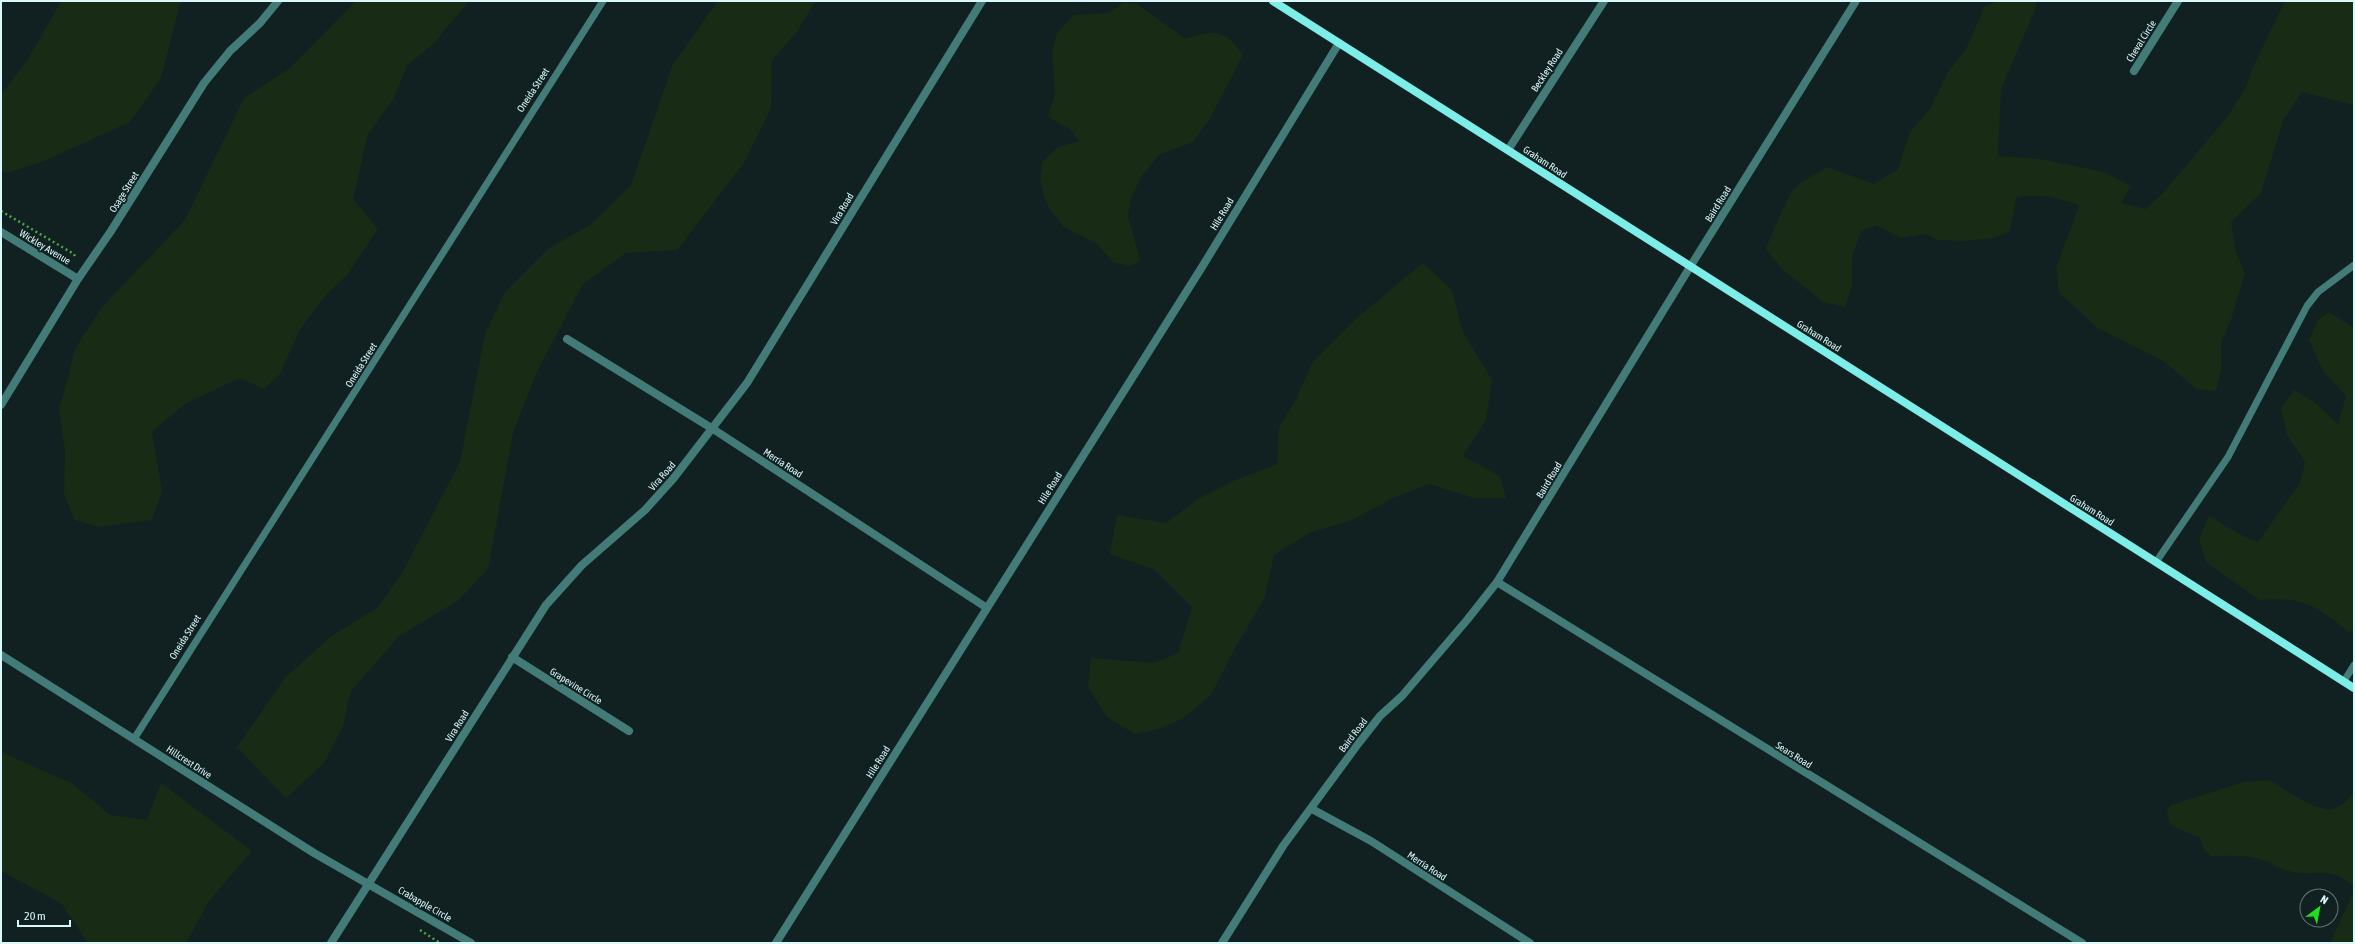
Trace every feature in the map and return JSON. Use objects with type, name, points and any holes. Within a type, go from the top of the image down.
[{"type":"main road","name":"Graham Road","points":[[1273,1],[2354,688]]},
{"type":"street","name":"Osage Street","points":[[1,405],[78,279],[204,83],[230,51],[260,23],[278,1]]},
{"type":"street","name":"Vira Road","points":[[331,943],[546,605],[563,584],[645,510],[713,429],[747,383],[982,1]]},
{"type":"street","name":"Beckley Road","points":[[1508,150],[1604,1]]},
{"type":"street","name":"Baird Road","points":[[1222,943],[1283,846],[1380,716],[1402,696],[1498,582],[1690,267],[1856,1]]},
{"type":"street","name":"Cheval Circle","points":[[2134,71],[2178,1]]},
{"type":"street","name":"Hile Road","points":[[776,943],[1202,267],[1339,43]]},
{"type":"street","name":"Wickley Avenue","points":[[1,232],[78,279]]},
{"type":"street","name":"Merria Road","points":[[567,339],[713,429],[987,608]]},
{"type":"street","name":"Sears Road","points":[[1498,582],[2082,943]]},
{"type":"street","name":"Hillcrest Drive","points":[[1,655],[314,853],[369,883]]},
{"type":"street","name":"Grapevine Circle","points":[[512,657],[629,731]]},
{"type":"street","name":"Merria Road","points":[[1312,809],[1371,841],[1530,943]]},
{"type":"street","name":"Crabapple Circle","points":[[369,883],[471,943]]},
{"type":"lane","name":"Oneida Street","points":[[134,739],[603,1]]},
{"type":"lane","points":[[2156,562],[2228,457],[2307,306],[2318,292],[2354,265]]},
{"type":"lane","points":[[2344,681],[2354,665]]},
{"type":"path","points":[[1,211],[74,254],[75,257]]},
{"type":"green space","points":[[61,1],[185,1],[180,4],[161,78],[130,122],[44,161],[7,173],[1,170],[1,95],[30,56]]},
{"type":"green space","points":[[356,1],[469,1],[435,42],[407,66],[394,98],[368,134],[353,199],[378,229],[347,275],[324,297],[299,331],[280,374],[264,389],[240,378],[186,403],[152,432],[162,491],[152,520],[99,527],[75,520],[64,495],[65,450],[59,411],[75,349],[102,307],[185,220],[244,98],[289,69]]},
{"type":"green space","points":[[718,1],[816,1],[796,33],[772,60],[771,108],[744,163],[677,250],[626,253],[583,284],[536,374],[513,433],[488,569],[459,600],[399,636],[351,691],[343,726],[324,763],[286,798],[237,747],[285,678],[330,637],[377,608],[402,573],[460,462],[485,334],[505,292],[549,248],[590,225],[631,185],[673,64]]},
{"type":"green space","points":[[1999,1],[2035,1],[2037,5],[2001,89],[1998,156],[2040,159],[2104,172],[2131,186],[2121,203],[2146,209],[2162,194],[2228,116],[2245,89],[2254,65],[2285,1],[2354,1],[2354,105],[2302,92],[2283,121],[2261,193],[2231,222],[2236,253],[2245,273],[2231,320],[2221,343],[2221,370],[2216,391],[2196,389],[2165,362],[2098,328],[2059,293],[2056,268],[2079,206],[2064,200],[2040,196],[2016,198],[2010,231],[1995,238],[1962,241],[1938,240],[1925,234],[1900,238],[1877,225],[1861,231],[1852,257],[1852,285],[1845,307],[1823,302],[1782,269],[1766,249],[1770,237],[1793,190],[1827,167],[1874,184],[1898,169],[1910,132],[1930,109],[1948,72],[1966,49],[1985,6]]},
{"type":"green space","points":[[1123,3],[1137,4],[1186,39],[1211,33],[1225,36],[1243,55],[1209,120],[1193,142],[1159,155],[1141,177],[1131,198],[1128,216],[1140,260],[1131,266],[1113,262],[1096,243],[1064,227],[1050,210],[1044,196],[1040,179],[1042,162],[1058,147],[1079,141],[1070,129],[1048,117],[1055,93],[1052,53],[1057,33],[1074,15],[1109,13]]},
{"type":"green space","points":[[1423,263],[1452,290],[1463,332],[1492,380],[1486,420],[1463,456],[1500,476],[1506,498],[1474,498],[1429,484],[1393,498],[1352,520],[1309,533],[1274,555],[1265,597],[1235,648],[1211,695],[1182,719],[1156,730],[1135,734],[1107,717],[1088,687],[1091,658],[1154,663],[1178,653],[1192,607],[1155,570],[1110,554],[1117,515],[1166,523],[1198,499],[1233,481],[1277,464],[1279,427],[1294,403],[1313,362],[1358,317]]},
{"type":"green space","points":[[2329,312],[2354,328],[2354,630],[2349,632],[2318,609],[2308,605],[2287,600],[2259,600],[2206,562],[2199,539],[2209,516],[2243,536],[2258,542],[2300,483],[2305,462],[2287,435],[2281,408],[2294,390],[2317,404],[2338,424],[2346,396],[2323,371],[2309,340],[2318,320]]},
{"type":"green space","points":[[1,752],[73,784],[110,815],[147,820],[161,783],[252,851],[209,901],[186,943],[88,943],[62,904],[1,871]]},
{"type":"green space","points":[[2269,780],[2310,804],[2327,809],[2333,809],[2339,806],[2354,792],[2354,887],[2336,875],[2328,873],[2296,873],[2252,857],[2210,856],[2203,847],[2200,838],[2170,825],[2167,811],[2171,805],[2244,782]]},
{"type":"green space","points":[[2354,891],[2354,943],[2330,943],[2337,928],[2339,928],[2339,924]]}]
